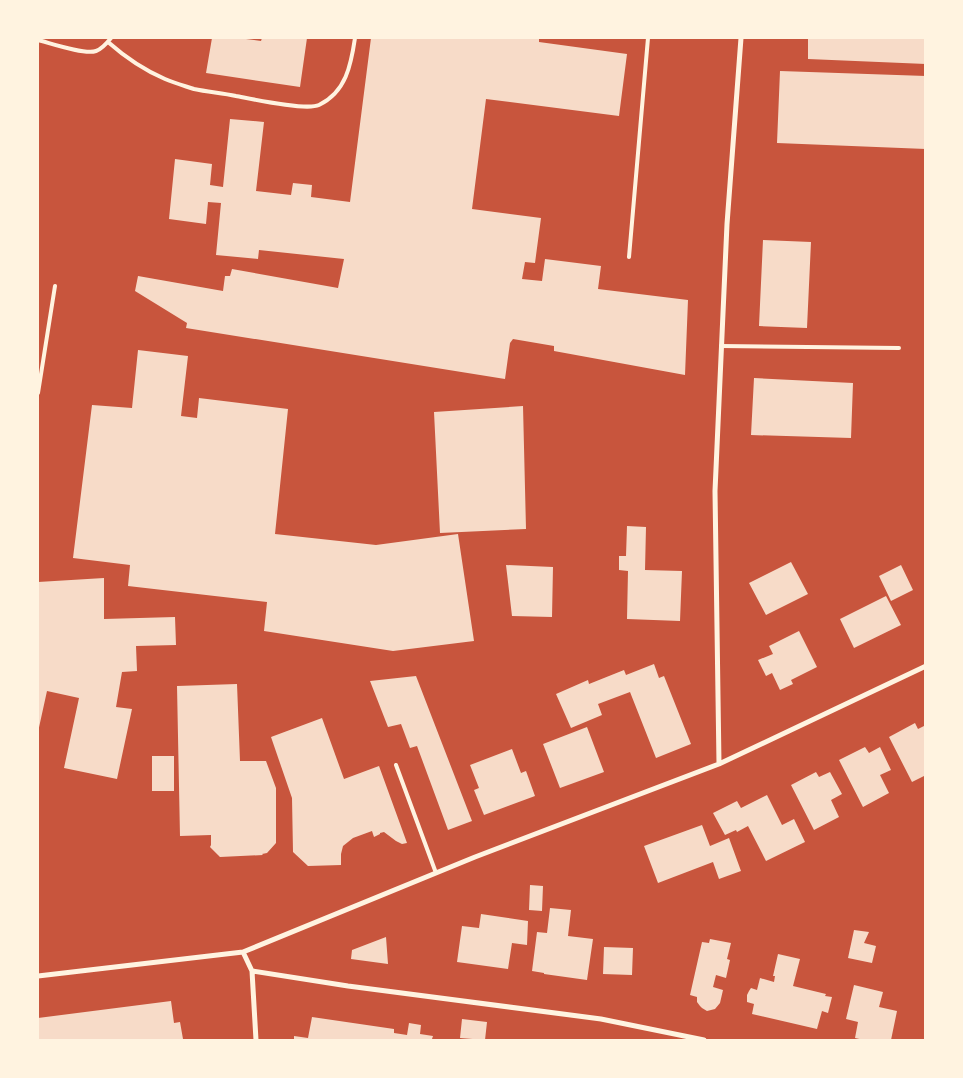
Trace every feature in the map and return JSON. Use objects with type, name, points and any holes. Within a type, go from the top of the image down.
[{"type":"street","points":[[719,764],[715,491],[727,224],[741,38]]},
{"type":"street","points":[[38,976],[243,952],[436,873],[719,764],[926,666]]},
{"type":"street","points":[[243,952],[252,971],[256,1040]]},
{"type":"street","points":[[252,971],[348,986],[602,1019],[704,1040]]},
{"type":"lane","points":[[38,40],[58,46],[95,52],[111,38]]},
{"type":"lane","points":[[108,42],[140,67],[166,80],[194,89],[297,106],[316,106],[332,97],[343,83],[352,59],[355,38]]},
{"type":"lane","points":[[629,257],[648,38]]},
{"type":"lane","points":[[38,393],[55,286]]},
{"type":"lane","points":[[721,346],[899,348]]},
{"type":"lane","points":[[396,765],[436,873]]},
{"type":"building","points":[[212,38],[238,38],[261,41],[262,38],[307,38],[300,87],[206,73]]},
{"type":"building","points":[[371,38],[539,38],[539,42],[627,54],[619,116],[486,99],[472,209],[541,218],[535,263],[525,262],[522,279],[542,281],[545,259],[601,266],[598,289],[688,300],[685,375],[554,351],[554,346],[513,339],[510,343],[505,379],[186,328],[187,323],[135,291],[138,276],[223,291],[225,276],[230,276],[232,269],[338,288],[344,259],[259,250],[258,259],[216,255],[221,203],[208,202],[206,224],[169,219],[175,159],[212,164],[210,185],[223,187],[230,119],[264,122],[256,191],[291,195],[293,183],[312,185],[311,197],[350,202]]},
{"type":"building","points":[[808,38],[926,38],[926,64],[808,59]]},
{"type":"building","points":[[780,71],[926,76],[926,149],[777,143]]},
{"type":"building","points":[[763,240],[811,242],[807,328],[759,326]]},
{"type":"building","points":[[138,350],[188,356],[181,416],[197,418],[199,398],[288,409],[275,534],[376,545],[458,534],[474,641],[393,651],[264,631],[267,602],[128,586],[130,565],[73,558],[92,405],[132,408]]},
{"type":"building","points":[[754,378],[853,383],[851,438],[751,435]]},
{"type":"building","points":[[523,406],[526,529],[440,533],[434,412]]},
{"type":"building","points":[[627,526],[646,527],[645,570],[682,571],[680,621],[627,619],[628,571],[619,570],[619,556],[626,556]]},
{"type":"building","points":[[791,562],[808,594],[766,615],[749,583]]},
{"type":"building","points":[[506,565],[553,567],[552,617],[512,616]]},
{"type":"building","points":[[901,565],[913,590],[891,601],[879,576]]},
{"type":"building","points":[[104,578],[104,619],[175,617],[176,645],[136,646],[137,671],[122,672],[116,707],[132,709],[117,779],[64,768],[79,698],[47,691],[38,732],[38,582]]},
{"type":"building","points":[[886,596],[901,625],[854,648],[840,619]]},
{"type":"building","points":[[799,631],[817,667],[791,680],[793,684],[780,690],[772,673],[766,676],[758,660],[773,654],[769,646]]},
{"type":"building","points":[[654,664],[659,678],[664,676],[691,744],[656,758],[630,692],[598,704],[602,715],[571,728],[556,694],[588,680],[589,684],[624,670],[626,675]]},
{"type":"building","points":[[416,676],[472,821],[448,830],[417,746],[410,748],[401,724],[388,727],[370,681]]},
{"type":"building","points":[[237,684],[240,761],[266,761],[276,788],[276,843],[263,855],[220,857],[210,847],[211,835],[180,836],[177,686]]},
{"type":"building","points":[[322,718],[344,779],[379,766],[407,843],[402,844],[384,832],[374,837],[372,831],[353,838],[343,846],[341,865],[308,866],[293,852],[292,798],[271,737]]},
{"type":"building","points":[[915,723],[918,729],[926,725],[926,775],[912,782],[889,737]]},
{"type":"building","points":[[587,727],[604,772],[560,788],[543,744]]},
{"type":"building","points":[[865,747],[869,753],[880,747],[891,770],[880,775],[889,793],[863,807],[839,760]]},
{"type":"building","points":[[512,749],[521,773],[526,771],[535,796],[484,815],[474,790],[479,788],[470,765]]},
{"type":"building","points":[[152,756],[174,756],[174,791],[152,791]]},
{"type":"building","points":[[816,772],[819,777],[830,772],[842,794],[831,800],[839,817],[814,830],[791,785]]},
{"type":"building","points":[[767,795],[782,825],[794,819],[805,842],[766,861],[748,826],[737,832],[736,830],[725,835],[713,813],[737,801],[741,808]]},
{"type":"building","points":[[702,825],[710,846],[729,838],[741,871],[719,879],[713,862],[658,883],[644,846]]},
{"type":"building","points":[[530,885],[543,886],[542,911],[529,910]]},
{"type":"building","points":[[550,908],[571,910],[568,936],[593,939],[587,980],[532,971],[537,932],[547,933]]},
{"type":"building","points":[[481,914],[528,921],[527,945],[512,943],[508,969],[457,962],[462,926],[479,928]]},
{"type":"building","points":[[854,930],[869,932],[864,943],[876,946],[872,963],[848,958]]},
{"type":"building","points":[[386,937],[388,964],[351,959],[352,950]]},
{"type":"building","points":[[710,939],[731,943],[727,959],[730,960],[726,978],[716,975],[713,987],[723,990],[720,1003],[715,1009],[707,1011],[697,1002],[697,997],[690,995],[702,942],[709,943]]},
{"type":"building","points":[[604,947],[633,948],[632,975],[603,974]]},
{"type":"building","points":[[778,954],[800,959],[793,986],[832,997],[828,1013],[822,1011],[817,1029],[752,1014],[754,1004],[747,1002],[747,995],[751,988],[757,990],[760,978],[774,982],[775,976],[773,976]]},
{"type":"building","points":[[854,985],[883,992],[879,1007],[897,1011],[891,1040],[855,1038],[858,1022],[846,1019]]},
{"type":"building","points":[[171,1001],[174,1023],[180,1022],[183,1039],[38,1040],[38,1018]]},
{"type":"building","points":[[312,1017],[394,1029],[394,1033],[407,1035],[409,1023],[421,1025],[420,1034],[433,1036],[432,1039],[437,1040],[294,1040],[294,1036],[308,1038]]},
{"type":"building","points":[[462,1019],[487,1022],[485,1040],[460,1038]]}]
